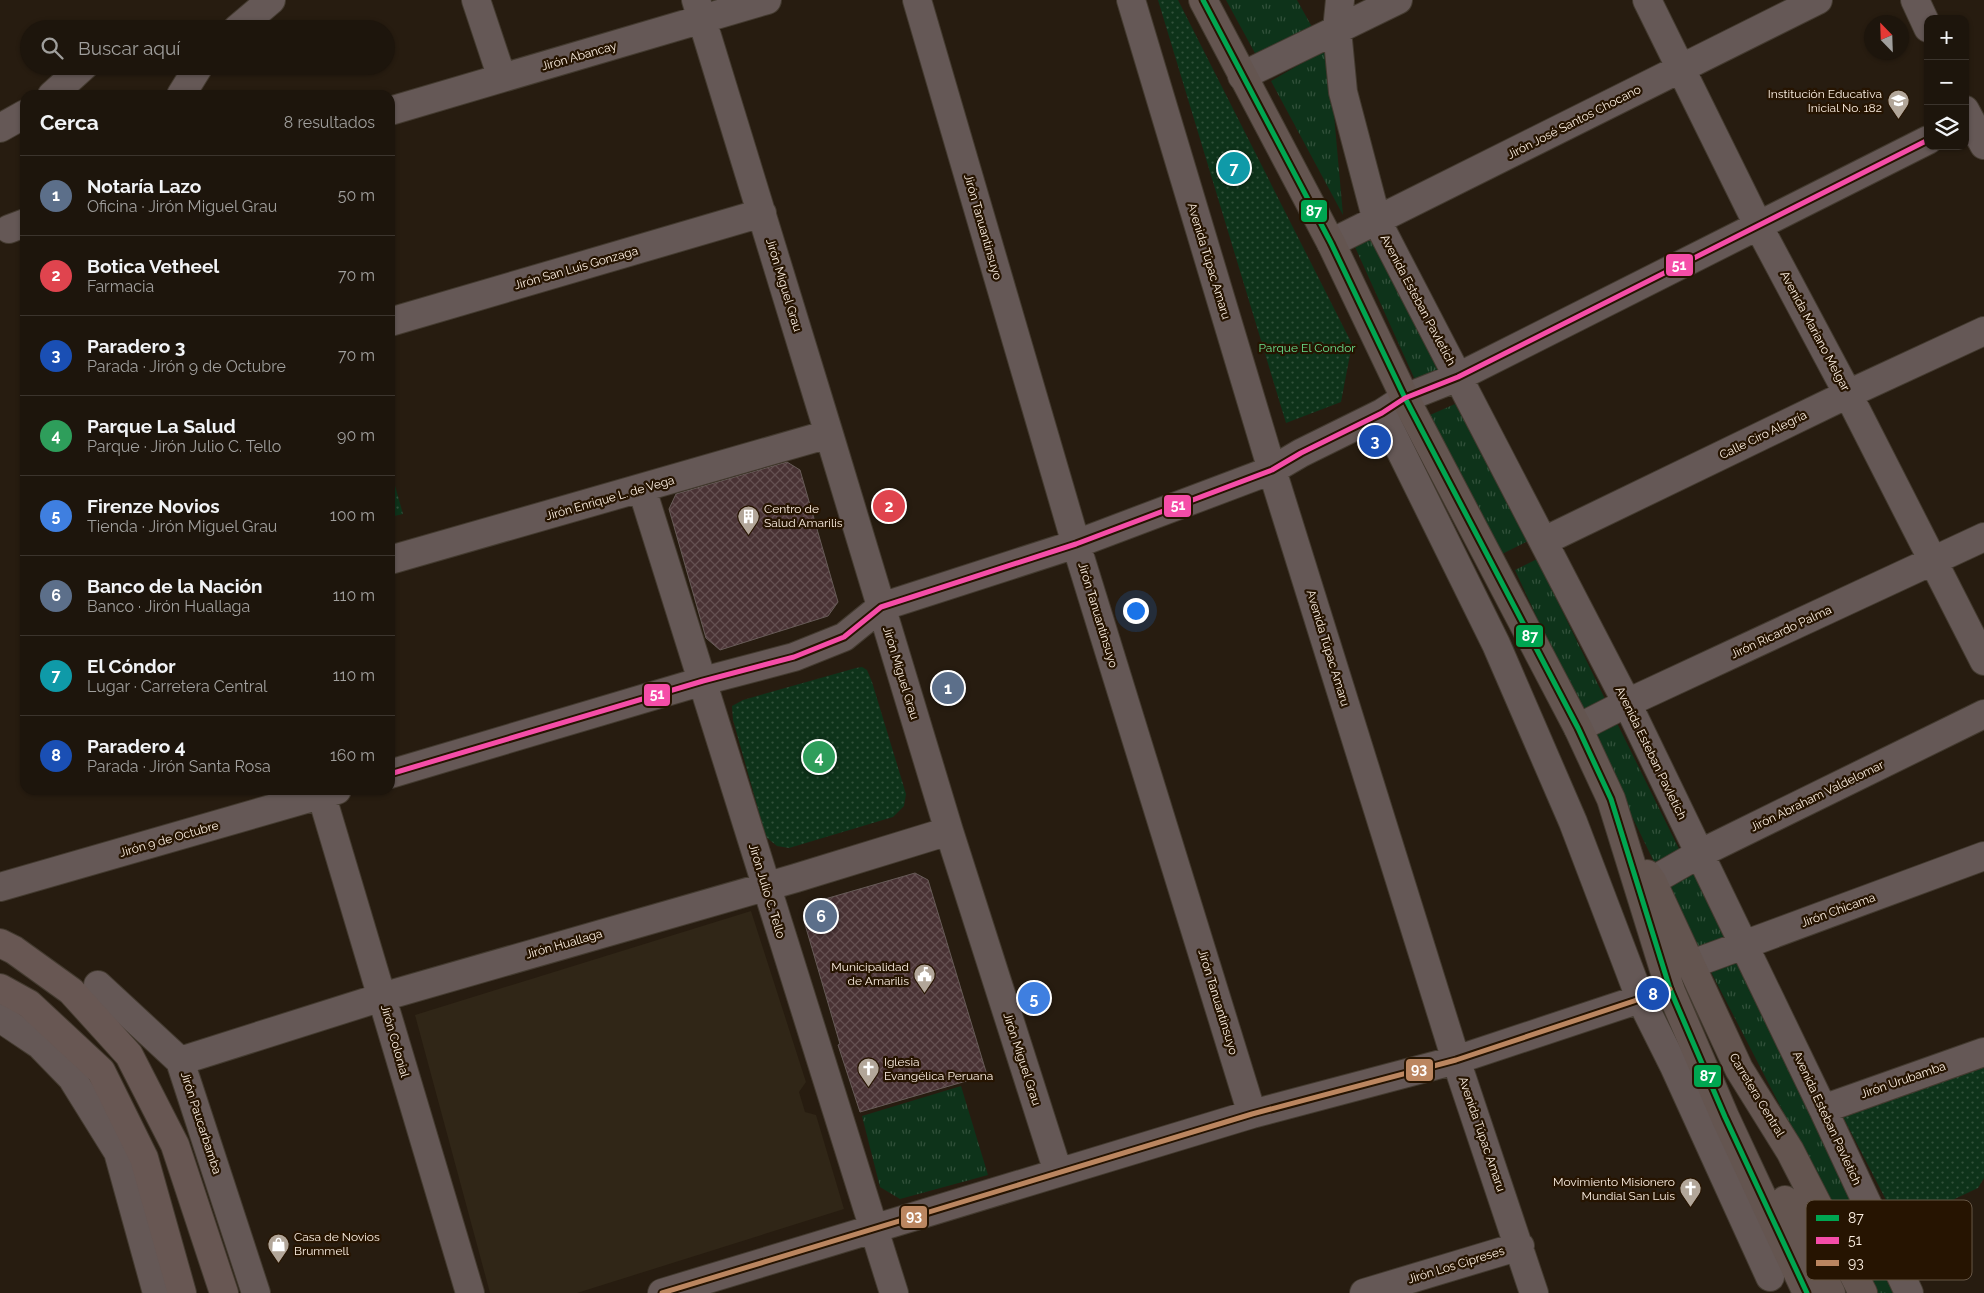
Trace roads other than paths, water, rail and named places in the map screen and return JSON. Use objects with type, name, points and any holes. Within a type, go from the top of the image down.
[{"type":"highway","name":"Carretera Central","points":[[1203,0],[1331,243],[1405,398],[1578,728],[1611,799],[1670,989],[1725,1117],[1807,1293]]},
{"type":"highway","name":"Carretera Central","points":[[1625,844],[1652,881],[1692,964],[1738,1069],[1790,1151],[1815,1200]]},
{"type":"highway","points":[[1738,1069],[1749,1127],[1806,1242]]},
{"type":"highway","points":[[1825,1280],[1831,1293]]},
{"type":"highway","name":"Carretera Central","points":[[1856,1280],[1863,1293]]},
{"type":"main road","points":[[0,943],[14,950],[71,992],[129,1055],[175,1145],[224,1293]]},
{"type":"main road","points":[[0,988],[29,1004],[101,1071],[144,1158],[182,1293]]},
{"type":"street","points":[[248,20],[272,0]]},
{"type":"street","points":[[476,0],[502,78]]},
{"type":"street","name":"Jirón Abancay","points":[[395,110],[502,78],[698,10],[767,0]]},
{"type":"street","name":"Jirón Tanuantinsuyo","points":[[917,0],[1076,544],[1252,1114]]},
{"type":"street","name":"Avenida Túpac Amaru","points":[[1131,0],[1272,470],[1456,1060],[1520,1246],[1534,1293]]},
{"type":"street","name":"Avenida Esteban Pavletich","points":[[1340,0],[1337,30],[1343,92],[1377,221],[1627,703],[1866,1200]]},
{"type":"street","points":[[1242,76],[1398,0]]},
{"type":"street","name":"Avenida Mariano Melgar","points":[[1647,0],[1759,227],[1848,394],[1984,661]]},
{"type":"street","name":"Jirón José Santos Chocano","points":[[1331,243],[1818,0]]},
{"type":"street","points":[[1915,0],[1924,19]]},
{"type":"street","name":"Jirón Miguel Grau","points":[[698,10],[762,213],[949,831],[1058,1172]]},
{"type":"street","points":[[58,90],[74,75]]},
{"type":"street","points":[[184,90],[193,75]]},
{"type":"street","points":[[1971,116],[1984,145]]},
{"type":"street","points":[[0,128],[20,117]]},
{"type":"street","points":[[395,773],[703,681],[794,657],[844,636],[881,607],[1076,544],[1272,470],[1301,453],[1382,413],[1405,398],[1458,377],[1759,227],[1924,142]]},
{"type":"street","name":"Jirón San Luis Gonzaga","points":[[395,321],[762,213]]},
{"type":"street","name":"Calle Ciro Alegría","points":[[1544,540],[1984,331]]},
{"type":"street","points":[[1382,413],[1496,644],[1573,822],[1640,998],[1674,1066],[1770,1277]]},
{"type":"street","name":"Jirón Enrique L. de Vega","points":[[395,559],[829,434]]},
{"type":"street","name":"Jirón Julio C. Tello","points":[[642,489],[894,1293]]},
{"type":"street","name":"Jirón Ricardo Palma","points":[[1578,728],[1627,703],[1984,537]]},
{"type":"street","name":"Jirón Abraham Valdelomar","points":[[1652,881],[1699,854],[1984,714]]},
{"type":"street","name":"Jirón 9 de Octubre","points":[[0,887],[316,795]]},
{"type":"street","name":"Jirón Colonial","points":[[327,795],[382,997],[470,1293]]},
{"type":"street","name":"Jirón Huallaga","points":[[180,1061],[382,997],[949,831]]},
{"type":"street","name":"Jirón Chicama","points":[[1692,964],[1984,856]]},
{"type":"street","name":"Jirón Paucarbamba","points":[[98,985],[180,1061],[256,1293]]},
{"type":"street","points":[[676,1291],[874,1228],[1252,1114],[1456,1060],[1670,989]]},
{"type":"street","points":[[0,1018],[40,1045],[72,1078],[118,1152],[157,1293]]},
{"type":"street","name":"Jirón Urubamba","points":[[1823,1109],[1984,1052]]},
{"type":"street","name":"Jirón Los Cipreses","points":[[1364,1293],[1520,1246]]},
{"type":"street","name":"Avenida Esteban Pavletich","points":[[1903,1280],[1909,1293]]},
{"type":"place","name":"Institución Educativa Inicial No. 182","points":[[1898,120]]},
{"type":"place","name":"El Cóndor","points":[[1234,168]]},
{"type":"place","name":"Paradero 3","points":[[1375,441]]},
{"type":"place","name":"Botica Vetheel","points":[[889,506]]},
{"type":"place","name":"Centro de Salud Amarilis","points":[[748,535]]},
{"type":"place","name":"Notaría Lazo","points":[[948,688]]},
{"type":"place","name":"Parque La Salud","points":[[819,757]]},
{"type":"place","name":"Banco de la Nación","points":[[821,916]]},
{"type":"place","name":"Municipalidad de Amarilis","points":[[925,993]]},
{"type":"place","name":"Paradero 4","points":[[1653,994]]},
{"type":"place","name":"Firenze Novios","points":[[1034,998]]},
{"type":"place","name":"Iglesia Evangélica Peruana","points":[[868,1088]]},
{"type":"place","name":"Movimiento Misionero Mundial San Luis","points":[[1691,1208]]},
{"type":"place","name":"Casa de Novios Brummell","points":[[278,1263]]},
{"type":"park label","name":"Parque El Condor","points":[[1307,348]]}]
